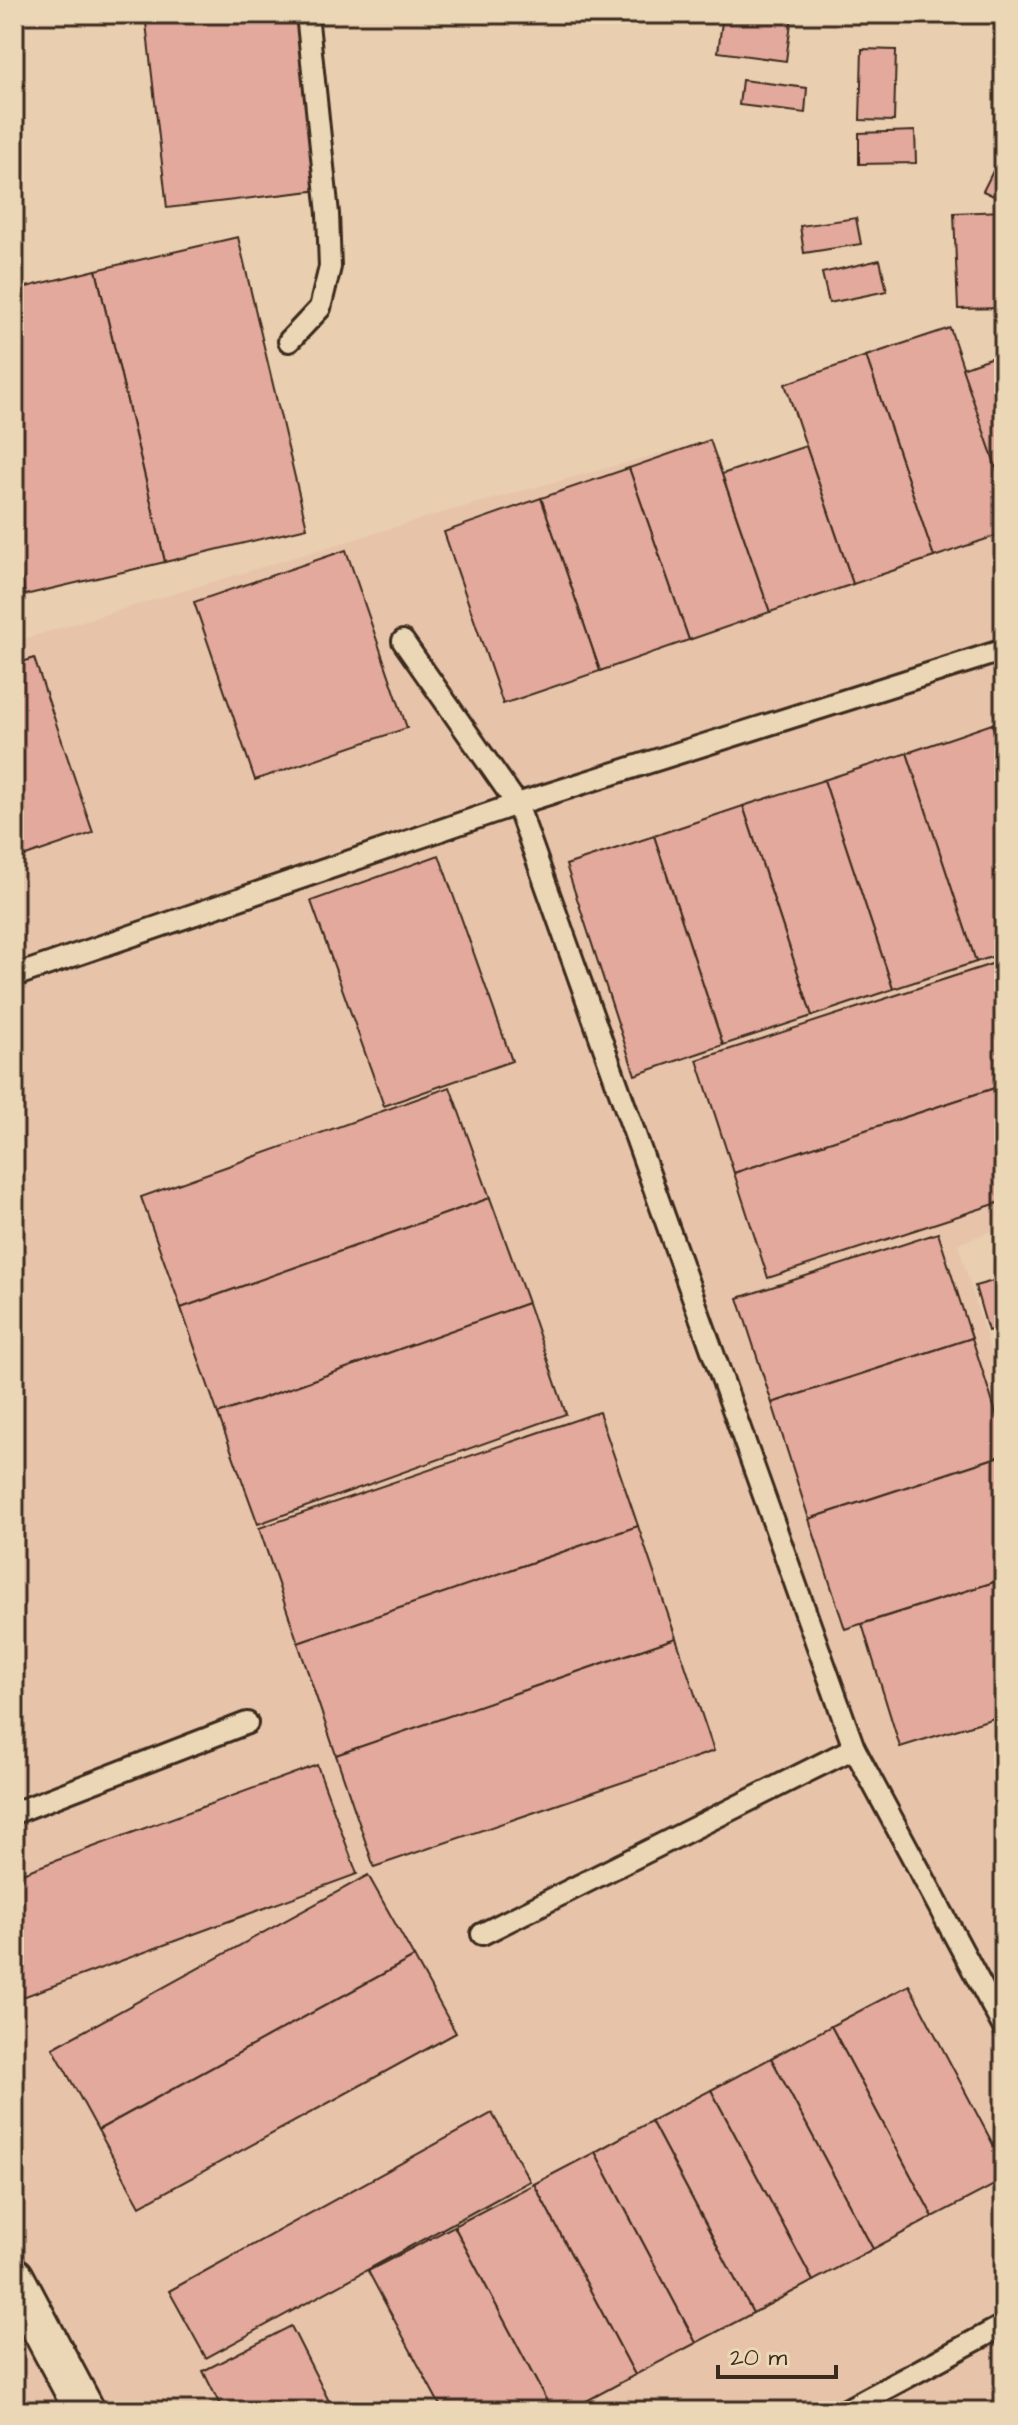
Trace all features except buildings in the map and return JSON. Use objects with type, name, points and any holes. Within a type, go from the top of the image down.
[{"type":"street","points":[[14,2277],[85,2411]]},
{"type":"lane","points":[[289,341],[320,308],[330,267],[328,214],[307,14]]},
{"type":"lane","points":[[403,641],[517,804],[854,1748],[1004,2028]]},
{"type":"lane","points":[[14,976],[517,804],[1004,650]]},
{"type":"lane","points":[[14,1813],[247,1723]]},
{"type":"lane","points":[[482,1934],[854,1748]]},
{"type":"lane","points":[[844,2411],[1004,2325]]},
{"type":"shaded area","points":[[950,328],[962,368],[1004,353],[1004,1226],[958,1244],[1004,1396],[1004,2411],[14,2411],[14,642],[445,512],[710,440],[722,474],[806,446],[785,384]]}]
